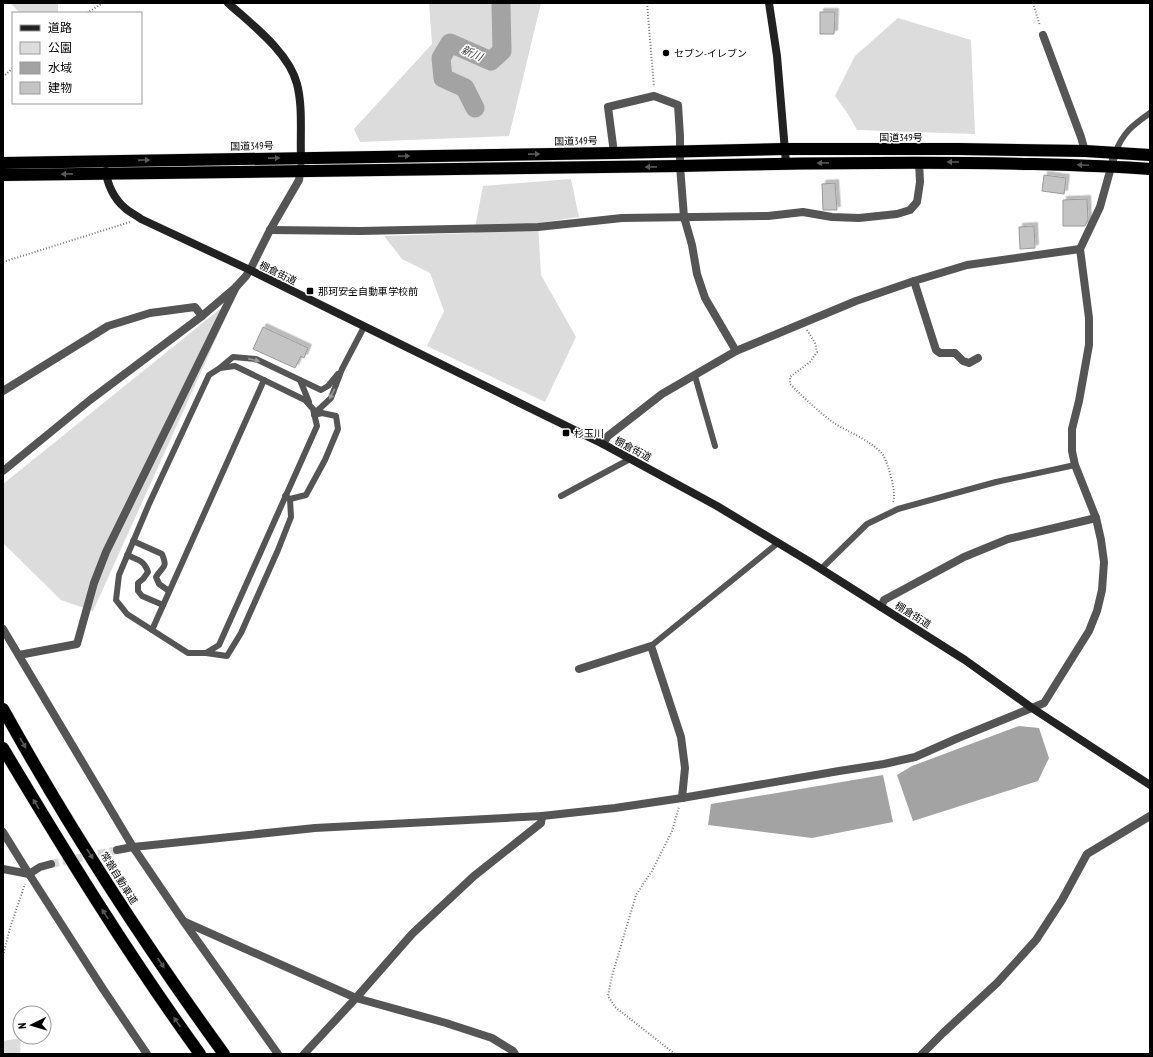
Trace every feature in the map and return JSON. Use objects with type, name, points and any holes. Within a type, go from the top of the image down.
[{"type":"highway","name":"国道349号","points":[[3,162],[614,153],[785,148],[958,149],[1150,155]]},
{"type":"highway","points":[[3,175],[919,162],[1112,166],[1150,169]]},
{"type":"highway","name":"常磐自動車道","points":[[3,709],[64,814],[128,914],[196,1016],[224,1054]]},
{"type":"highway","points":[[3,748],[46,821],[111,923],[200,1054]]},
{"type":"street","points":[[3,471],[90,400],[202,316],[236,287],[250,270],[270,230],[296,187],[301,171],[300,99],[297,82],[289,66],[276,47],[228,3]]},
{"type":"street","points":[[769,3],[777,56],[786,163]]},
{"type":"street","points":[[1043,35],[1081,137],[1085,152]]},
{"type":"street","points":[[614,153],[608,107],[654,96],[678,105],[680,166],[684,217],[692,245],[697,274],[705,298],[736,351]]},
{"type":"street","points":[[117,850],[133,847],[315,828],[542,816],[615,808],[682,798],[884,764],[916,757],[1044,703],[1089,631],[1097,611],[1102,590],[1104,562],[1101,540],[1096,518],[1075,465],[1072,451],[1072,429],[1079,401],[1086,360],[1090,318],[1080,249],[1100,207],[1115,153]]},
{"type":"street","name":"棚倉街道","points":[[105,161],[106,173],[115,198],[125,209],[141,219],[250,270],[603,444],[717,506],[821,569],[965,660],[1032,708],[1150,785]]},
{"type":"street","points":[[270,230],[360,231],[538,227],[622,218],[768,216],[803,212],[832,217],[859,218],[897,214],[910,210],[917,202],[920,182],[919,162]]},
{"type":"street","points":[[603,444],[608,436],[662,394],[736,351],[856,301],[966,265],[1080,249]]},
{"type":"street","points":[[914,281],[936,350],[940,353],[955,353],[963,361],[969,363],[978,358]]},
{"type":"street","points":[[19,655],[77,644],[94,583],[106,552],[236,287]]},
{"type":"street","points":[[3,391],[108,326],[150,313],[195,306],[202,316]]},
{"type":"street","points":[[881,607],[884,600],[964,557],[1008,539],[1096,518]]},
{"type":"street","points":[[3,629],[133,847],[184,922],[278,1054]]},
{"type":"street","points":[[579,669],[651,646],[681,737],[685,768],[682,798]]},
{"type":"street","points":[[304,1054],[412,934],[474,876],[541,823],[542,816]]},
{"type":"street","points":[[922,1054],[942,1033],[997,983],[1036,940],[1062,900],[1087,854],[1150,816]]},
{"type":"street","points":[[3,832],[28,874],[147,1054]]},
{"type":"street","points":[[3,869],[28,874],[40,867],[51,864]]},
{"type":"street","points":[[184,922],[356,998],[446,1023],[492,1038],[513,1051],[515,1054]]},
{"type":"lane","points":[[1115,153],[1120,139],[1130,127],[1150,113]]},
{"type":"lane","points":[[314,414],[331,398],[342,369],[364,327]]},
{"type":"lane","points":[[287,498],[291,517],[241,633],[227,656],[206,652],[188,653],[127,614],[116,600],[119,575],[209,375],[233,357],[256,359],[321,390],[328,386],[342,369]]},
{"type":"lane","points":[[220,368],[234,366],[305,400],[310,405]]},
{"type":"lane","points":[[694,376],[715,446]]},
{"type":"lane","points":[[152,630],[264,380]]},
{"type":"lane","points":[[206,652],[219,646],[287,498],[316,426],[313,409],[300,380]]},
{"type":"lane","points":[[287,498],[306,495],[325,460],[338,429],[336,416],[322,413],[314,414]]},
{"type":"lane","points":[[561,496],[630,459]]},
{"type":"lane","points":[[821,569],[867,524],[898,509],[996,482],[1075,465]]},
{"type":"lane","points":[[134,541],[162,554],[166,563],[164,568],[156,577],[159,584],[169,591]]},
{"type":"lane","points":[[651,646],[778,543]]},
{"type":"lane","points":[[127,556],[141,561],[145,565],[148,572],[138,583],[138,591],[142,596],[163,605]]},
{"type":"path","points":[[88,12],[102,3]]},
{"type":"path","points":[[647,3],[654,96]]},
{"type":"path","points":[[1033,3],[1043,35]]},
{"type":"path","points":[[3,77],[12,69]]},
{"type":"path","points":[[3,262],[141,219]]},
{"type":"path","points":[[803,323],[815,343],[816,352],[810,362],[790,376],[790,384],[834,423],[873,446],[883,455],[892,477],[895,499],[888,514]]},
{"type":"path","points":[[675,1054],[615,1007],[608,996],[612,976],[636,895],[652,871],[672,831],[682,798]]},
{"type":"path","points":[[3,956],[10,928],[28,874]]},
{"type":"green space","points":[[10,3],[58,3],[58,12],[19,12]]},
{"type":"green space","points":[[429,3],[541,3],[509,136],[360,142],[354,129],[432,44]]},
{"type":"green space","points":[[898,18],[971,40],[975,134],[857,130],[835,96],[855,56]]},
{"type":"green space","points":[[571,179],[579,217],[538,223],[541,275],[576,337],[545,402],[427,346],[444,311],[430,273],[402,259],[384,236],[474,233],[483,186]]},
{"type":"green space","points":[[220,309],[229,310],[93,611],[61,600],[3,543],[3,484]]},
{"type":"green space","points":[[12,1040],[12,1045],[21,1045],[20,1054],[3,1054],[3,1041]]},
{"type":"water","points":[[1019,726],[1039,728],[1049,758],[1038,781],[913,821],[897,775],[912,766]]},
{"type":"water","points":[[883,775],[893,822],[812,838],[708,825],[711,804]]},
{"type":"building","points":[[820,12],[835,12],[834,34],[820,34]]},
{"type":"building","points":[[1044,175],[1066,178],[1064,194],[1042,191]]},
{"type":"building","points":[[835,183],[837,210],[823,210],[822,184]]},
{"type":"building","points":[[1087,199],[1088,220],[1085,226],[1063,226],[1063,200]]},
{"type":"building","points":[[1034,226],[1035,248],[1020,249],[1019,227]]},
{"type":"building","points":[[263,327],[308,348],[304,358],[301,356],[295,368],[253,349]]},
{"type":"waterway","name":"新川","points":[[475,108],[465,88],[443,78],[441,58],[450,43],[491,61],[502,51],[501,3]]},
{"type":"tunnel","points":[[51,864],[117,850]]},
{"type":"place","name":"セブン-イレブン","points":[[666,53]]},
{"type":"place","name":"那珂安全自動車学校前","points":[[310,291]]},
{"type":"place","name":"杉玉川","points":[[566,433]]}]
